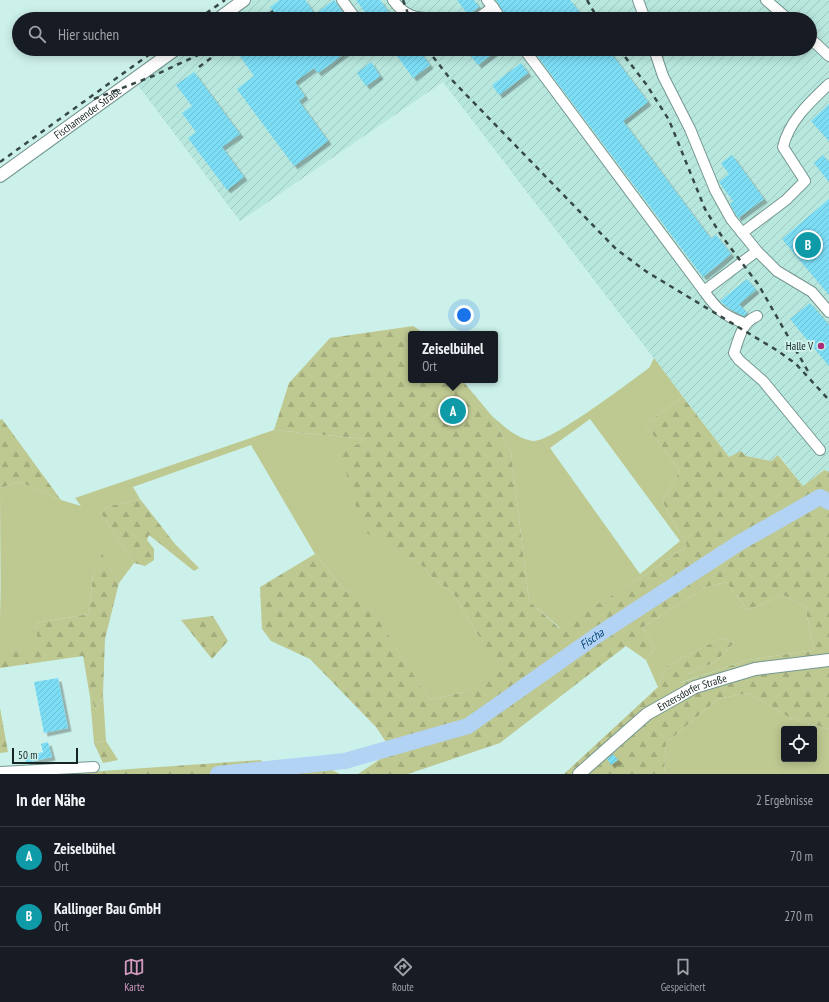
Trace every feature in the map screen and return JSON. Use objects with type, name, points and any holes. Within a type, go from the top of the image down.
[{"type":"main road","points":[[228,12],[244,0]]},
{"type":"main road","name":"Fischamender Straße","points":[[0,176],[166,56]]},
{"type":"main road","name":"Enzersdorfer Straße","points":[[579,774],[647,714],[695,687],[755,669],[829,660]]},
{"type":"street","points":[[342,0],[351,12]]},
{"type":"street","points":[[392,0],[404,12]]},
{"type":"street","points":[[638,0],[642,12]]},
{"type":"street","points":[[766,0],[780,12]]},
{"type":"street","points":[[483,12],[490,4]]},
{"type":"street","points":[[817,45],[829,56]]},
{"type":"street","points":[[529,56],[717,309],[731,318],[746,324]]},
{"type":"street","points":[[656,56],[662,76],[690,129],[715,190],[731,219],[777,271],[812,292],[829,312]]},
{"type":"street","points":[[742,233],[786,200],[804,181],[783,147],[786,136],[801,112],[829,84]]},
{"type":"street","points":[[704,291],[758,251]]},
{"type":"street","points":[[757,316],[750,318],[746,324],[740,334],[734,353],[739,360],[763,381],[820,450]]},
{"type":"street","points":[[0,772],[94,767]]},
{"type":"shaded area","points":[[251,0],[829,0],[829,472],[823,470],[803,486],[779,455],[771,461],[746,456],[729,457],[443,82],[240,221],[137,84],[175,56],[817,56],[817,12],[235,12]]},
{"type":"green space","points":[[413,326],[420,331],[408,331],[408,383],[464,383],[492,416],[511,452],[529,601],[559,628],[642,577],[687,546],[662,501],[680,471],[645,424],[683,397],[729,457],[741,451],[746,456],[771,461],[778,455],[803,486],[824,470],[829,472],[829,729],[790,718],[748,693],[718,699],[666,743],[664,774],[564,774],[658,687],[667,666],[721,638],[734,643],[715,662],[688,674],[680,683],[747,660],[814,650],[805,606],[783,595],[748,610],[726,582],[706,587],[643,627],[655,648],[646,660],[626,646],[500,743],[408,774],[358,774],[392,751],[376,727],[310,659],[271,641],[262,629],[260,587],[315,554],[346,592],[359,590],[430,700],[464,692],[500,666],[476,632],[453,593],[434,579],[421,565],[363,531],[338,444],[354,446],[366,439],[274,430],[289,383],[330,338]]},
{"type":"green space","points":[[654,358],[683,397],[645,424],[680,471],[662,501],[687,546],[642,577],[560,628],[529,601],[511,452],[492,416],[511,432],[527,440],[533,441],[542,439],[591,410],[649,368]],"holes":[[[590,419],[680,541],[640,574],[550,448]]]},
{"type":"green space","points":[[2,419],[61,500],[20,482],[0,488],[0,420]]},
{"type":"green space","points":[[274,430],[366,439],[354,446],[339,445],[364,531],[421,565],[434,579],[453,593],[476,632],[501,666],[464,692],[430,700],[359,591],[346,592],[315,554],[251,445],[133,487],[140,499],[110,506],[100,512],[134,563],[119,583],[101,553],[93,574],[89,614],[36,623],[39,648],[1,649],[0,488],[20,482],[61,500],[81,506],[75,498]]},
{"type":"green space","points":[[140,499],[175,544],[199,568],[194,571],[149,535],[147,540],[154,549],[154,560],[145,566],[134,563],[100,512],[110,506]]},
{"type":"green space","points":[[101,552],[119,583],[105,639],[103,694],[96,710],[90,697],[83,656],[0,668],[0,587],[2,648],[38,648],[36,623],[89,614],[93,574]]},
{"type":"green space","points":[[726,582],[748,610],[783,595],[805,606],[814,650],[747,660],[679,683],[688,674],[715,662],[734,643],[721,638],[667,666],[658,687],[646,660],[655,648],[643,627],[706,587]]},
{"type":"green space","points":[[213,616],[228,641],[212,659],[181,620]]},
{"type":"green space","points":[[748,693],[790,718],[829,729],[829,774],[664,774],[666,743],[718,699]]},
{"type":"green space","points":[[103,694],[106,741],[94,743],[90,697],[96,710]]},
{"type":"green space","points":[[0,708],[8,752],[0,753]]},
{"type":"green space","points":[[106,741],[118,760],[103,763],[94,743]]},
{"type":"green space","points":[[261,760],[269,773],[326,767],[340,774],[58,774]]},
{"type":"building","points":[[280,0],[305,0],[314,12],[274,12],[270,7]]},
{"type":"building","points":[[334,0],[342,12],[318,12]]},
{"type":"building","points":[[356,0],[380,0],[389,12],[365,12]]},
{"type":"building","points":[[457,0],[474,0],[479,7],[472,12],[466,12]]},
{"type":"building","points":[[496,0],[570,0],[579,12],[503,12]]},
{"type":"building","points":[[240,56],[341,56],[318,73],[314,68],[295,82],[305,96],[299,101],[328,141],[294,166],[237,89],[254,76]]},
{"type":"building","points":[[397,56],[423,56],[430,65],[413,78]]},
{"type":"building","points":[[471,56],[490,56],[478,65]]},
{"type":"building","points":[[537,56],[613,56],[648,102],[623,121],[711,239],[716,235],[731,254],[703,277]]},
{"type":"building","points":[[371,62],[380,76],[366,86],[357,73]]},
{"type":"building","points":[[521,63],[528,73],[499,95],[492,85]]},
{"type":"building","points":[[194,72],[240,134],[222,147],[244,177],[227,190],[188,138],[196,132],[182,113],[192,106],[176,85]]},
{"type":"building","points":[[829,104],[829,141],[811,121]]},
{"type":"building","points":[[732,155],[764,199],[738,218],[730,204],[733,201],[719,182],[729,174],[721,163]]},
{"type":"building","points":[[823,155],[829,162],[829,182],[814,163]]},
{"type":"building","points":[[829,199],[829,295],[782,239]]},
{"type":"building","points":[[747,279],[756,290],[739,304],[747,313],[744,316],[730,309],[720,301]]},
{"type":"building","name":"Halle V","points":[[810,303],[829,325],[829,366],[790,319]]},
{"type":"building","points":[[58,678],[68,728],[44,733],[34,682]]},
{"type":"building","points":[[48,742],[52,757],[26,763],[25,757],[43,752],[41,744]]},
{"type":"building","points":[[613,754],[618,760],[611,765],[607,759]]},
{"type":"waterway","name":"Fischa","points":[[218,774],[345,761],[468,726],[596,636],[739,543],[820,497],[829,502]]},
{"type":"railway","points":[[208,12],[225,0]]},
{"type":"railway","points":[[403,0],[407,12]]},
{"type":"railway","points":[[587,0],[594,12]]},
{"type":"railway","points":[[0,162],[147,56]]},
{"type":"railway","points":[[94,99],[153,76],[196,56]]},
{"type":"railway","points":[[199,67],[214,56]]},
{"type":"railway","points":[[432,56],[448,76],[616,249],[647,272],[778,351],[796,364],[829,400]]},
{"type":"railway","points":[[624,56],[646,84],[669,120],[705,209],[721,235],[758,284],[809,373]]},
{"type":"place","name":"Kallinger Bau GmbH","points":[[808,245]]},
{"type":"place","name":"Halle V","points":[[821,346]]},
{"type":"place","name":"Zeiselbühel","points":[[453,411]]}]
